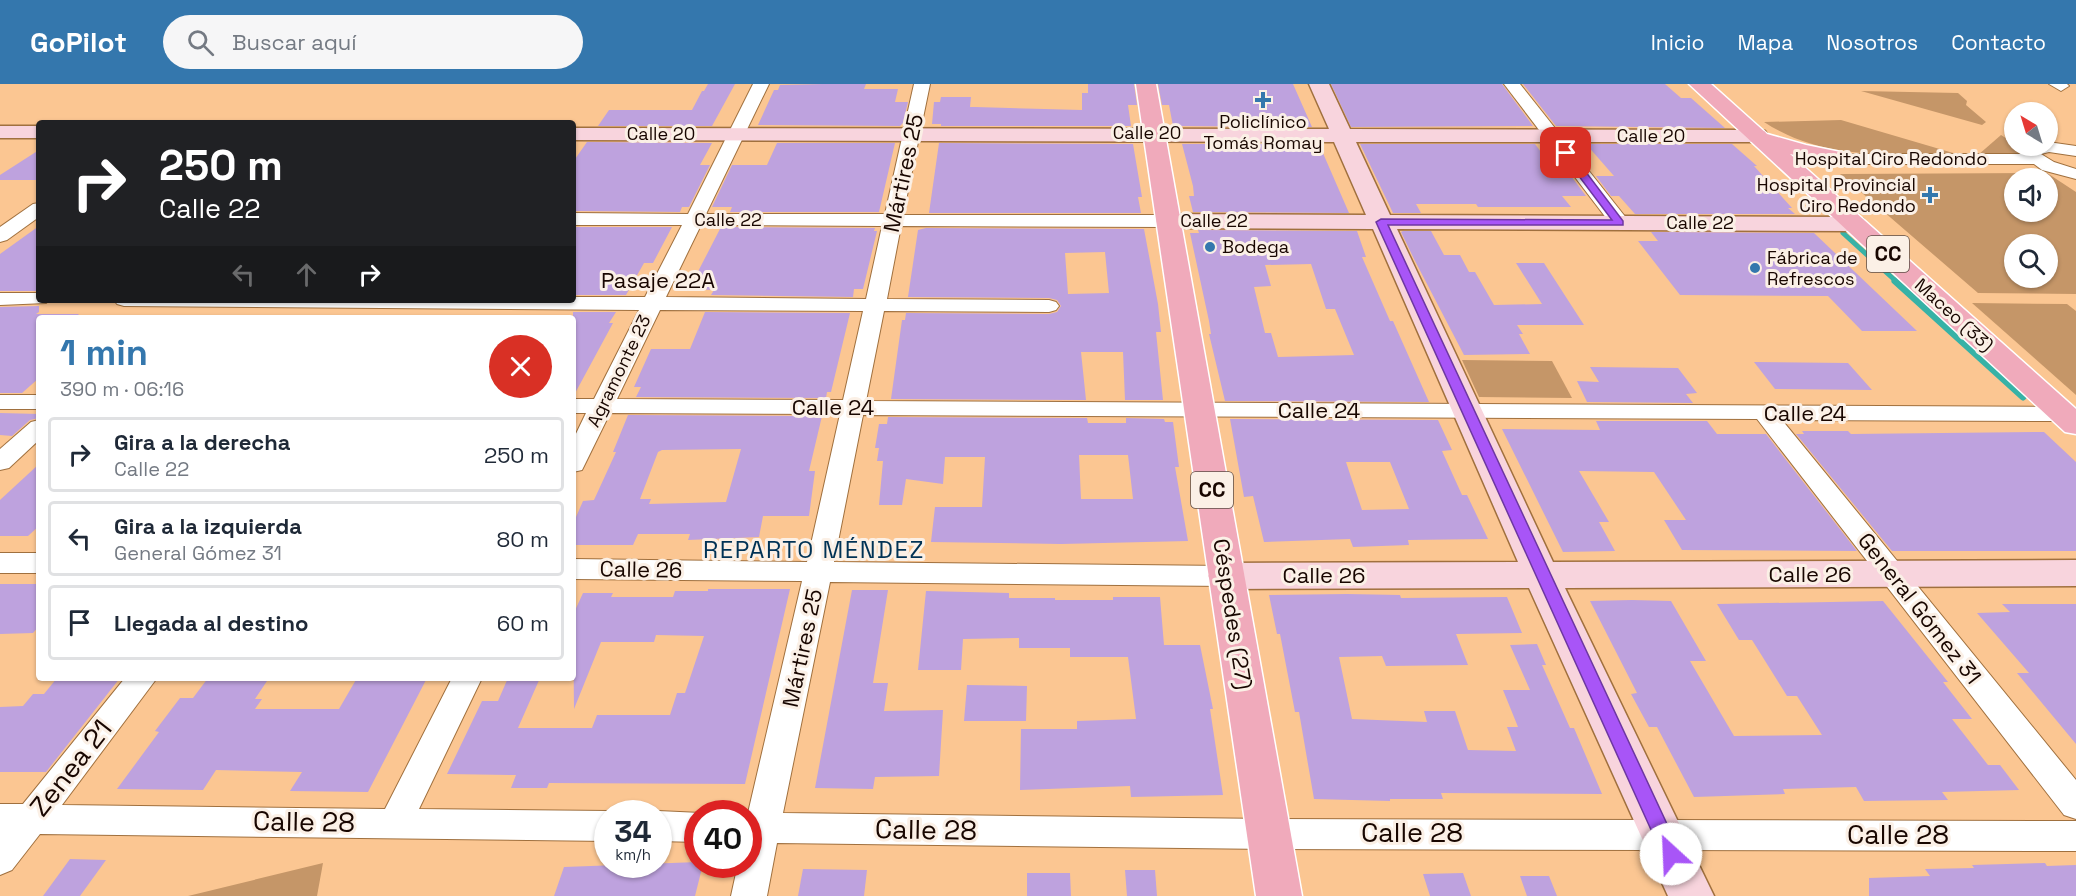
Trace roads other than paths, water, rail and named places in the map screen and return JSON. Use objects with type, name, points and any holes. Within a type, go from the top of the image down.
[{"type":"main road","name":"Céspedes (27)","points":[[1146,84],[1279,896]]},
{"type":"main road","name":"Maceo (33)","points":[[1699,84],[2070,420]]},
{"type":"main road","points":[[1757,136],[1802,151],[1842,159]]},
{"type":"main road","points":[[1820,194],[1814,178],[1817,168],[1842,159]]},
{"type":"street","name":"Agramonte 23","points":[[576,458],[761,84]]},
{"type":"street","name":"Mártires 25","points":[[762,803],[818,571],[922,84]]},
{"type":"street","points":[[1319,84],[1541,574],[1691,896]]},
{"type":"street","points":[[1512,84],[1620,223]]},
{"type":"street","points":[[0,132],[36,132]]},
{"type":"street","name":"Calle 20","points":[[576,134],[1154,133],[1757,136]]},
{"type":"street","name":"Hospital Ciro Redondo","points":[[2035,159],[2032,152],[2041,148],[2076,151]]},
{"type":"street","name":"Hospital Ciro Redondo","points":[[1783,159],[2035,159],[2048,166],[2076,174]]},
{"type":"street","points":[[0,217],[35,214]]},
{"type":"street","points":[[0,236],[35,214]]},
{"type":"street","name":"Calle 22","points":[[576,219],[1854,224]]},
{"type":"street","points":[[0,299],[36,299]]},
{"type":"street","points":[[162,315],[176,303]]},
{"type":"street","name":"Pasaje 22A","points":[[288,303],[433,307],[652,304],[1049,306]]},
{"type":"street","points":[[0,402],[36,402]]},
{"type":"street","name":"Calle 24","points":[[576,406],[1763,412],[2070,420]]},
{"type":"street","name":"General Gómez 31","points":[[1763,412],[2076,805]]},
{"type":"street","points":[[0,462],[36,430]]},
{"type":"street","points":[[0,563],[36,563]]},
{"type":"street","name":"Calle 26","points":[[576,569],[1226,576],[2076,573]]},
{"type":"street","name":"Zenea 21","points":[[0,859],[16,819],[139,681]]},
{"type":"street","points":[[395,823],[466,681]]},
{"type":"street","name":"Calle 28","points":[[16,819],[594,826]]},
{"type":"street","name":"Calle 28","points":[[762,828],[1269,834],[2076,836]]},
{"type":"street","name":"Mártires 25","points":[[749,896],[751,878]]},
{"type":"waterway","points":[[1843,233],[1897,282]]},
{"type":"waterway","points":[[1895,281],[2023,397]]},
{"type":"place","name":"Policlínico Tomás Romay","points":[[1263,100]]},
{"type":"place","name":"Hospital Provincial Ciro Redondo","points":[[1930,195]]},
{"type":"place","name":"Bodega","points":[[1210,247]]},
{"type":"place","name":"Fábrica de Refrescos","points":[[1755,268]]},
{"type":"district","name":"REPARTO MÉNDEZ","points":[[814,550]]}]
